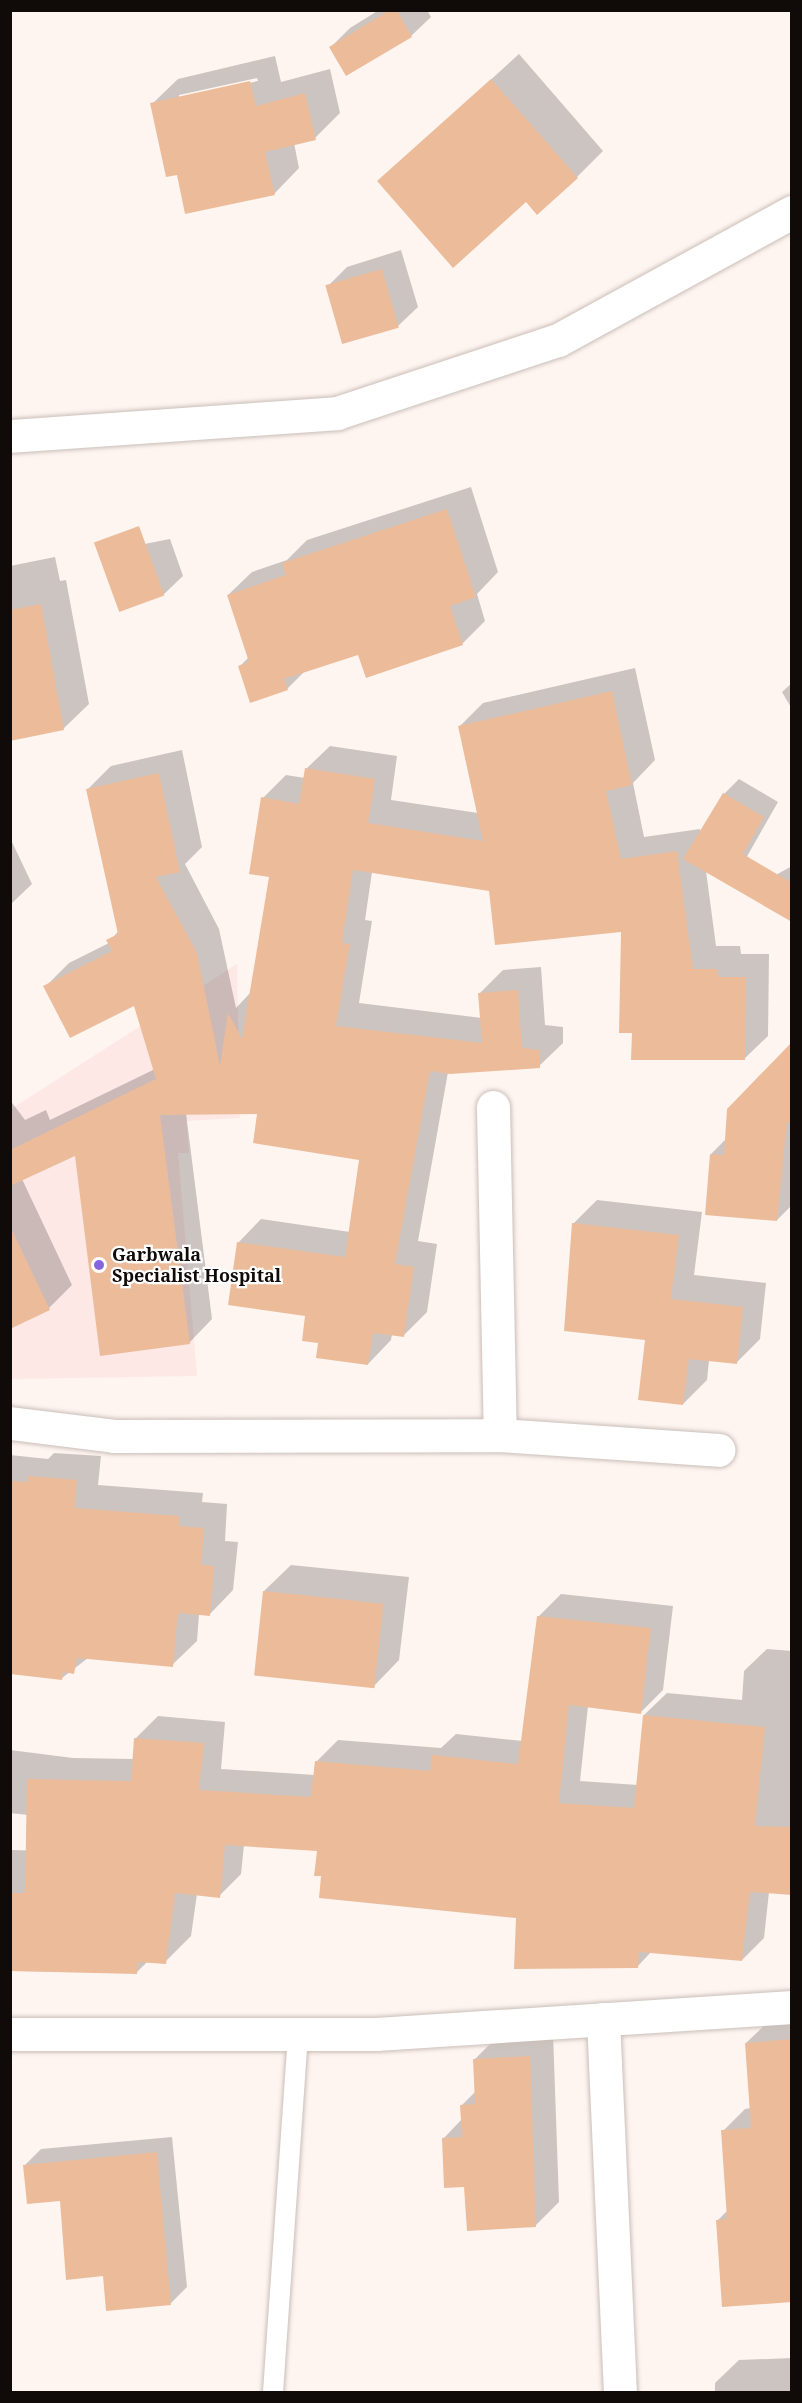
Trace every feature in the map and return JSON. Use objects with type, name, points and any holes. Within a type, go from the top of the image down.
[{"type":"street","points":[[10,436],[337,413],[558,340],[792,212]]},
{"type":"street","points":[[494,1107],[500,1435]]},
{"type":"street","points":[[10,1423],[114,1436],[500,1435],[718,1450]]},
{"type":"street","points":[[10,2034],[375,2034],[792,2007]]},
{"type":"street","points":[[603,2019],[620,2392]]},
{"type":"lane","points":[[273,2392],[298,2034]]},
{"type":"shaded area","name":"Garbwala Specialist Hospital","points":[[237,964],[240,1118],[186,1121],[189,1153],[178,1153],[197,1376],[11,1379],[11,1109]]},
{"type":"building","points":[[390,10],[397,10],[412,37],[346,76],[329,47]]},
{"type":"building","points":[[491,79],[578,178],[537,215],[526,202],[453,268],[377,181]]},
{"type":"building","points":[[250,81],[256,106],[305,93],[316,140],[265,152],[275,195],[185,214],[177,175],[166,177],[150,103]]},
{"type":"building","points":[[382,269],[399,328],[342,344],[325,285]]},
{"type":"building","points":[[447,509],[476,597],[450,606],[463,645],[366,678],[358,655],[284,679],[288,690],[250,703],[238,666],[249,662],[227,595],[286,575],[282,563]]},
{"type":"building","points":[[139,526],[164,596],[119,612],[94,542]]},
{"type":"building","points":[[41,604],[64,730],[10,741],[10,610]]},
{"type":"building","points":[[612,691],[632,785],[606,791],[621,859],[677,851],[693,969],[717,969],[718,977],[746,977],[745,1060],[631,1060],[632,1033],[619,1033],[621,932],[495,945],[489,891],[353,870],[342,943],[350,944],[336,1026],[482,1043],[478,993],[518,990],[522,1048],[540,1050],[540,1068],[450,1074],[430,1071],[395,1264],[414,1267],[404,1337],[373,1333],[368,1365],[316,1358],[318,1343],[302,1341],[305,1316],[228,1305],[237,1242],[345,1257],[359,1160],[253,1143],[257,1114],[160,1115],[190,1344],[100,1356],[75,1156],[10,1186],[10,1150],[156,1079],[134,1006],[70,1038],[43,986],[112,951],[106,940],[118,934],[86,789],[159,773],[180,872],[156,877],[197,953],[220,1066],[228,1013],[242,1039],[269,877],[249,874],[261,797],[299,804],[305,768],[375,779],[368,823],[483,841],[458,726]]},
{"type":"building","points":[[723,793],[764,817],[743,854],[792,883],[792,922],[683,859]]},
{"type":"building","points":[[792,1042],[792,1123],[787,1122],[777,1221],[705,1215],[710,1154],[724,1155],[727,1109]]},
{"type":"building","points":[[572,1223],[679,1235],[671,1299],[743,1307],[737,1364],[689,1359],[683,1405],[638,1400],[645,1340],[564,1331]]},
{"type":"building","points":[[10,1226],[50,1310],[10,1329]]},
{"type":"building","points":[[28,1476],[77,1480],[75,1508],[179,1516],[179,1526],[204,1528],[201,1565],[214,1566],[210,1616],[178,1613],[173,1667],[77,1658],[74,1674],[63,1672],[62,1680],[10,1674],[10,1481],[28,1482]]},
{"type":"building","points":[[263,1591],[383,1604],[374,1688],[254,1676]]},
{"type":"building","points":[[537,1616],[651,1628],[641,1714],[569,1705],[559,1803],[634,1808],[643,1715],[765,1727],[755,1826],[792,1827],[792,1895],[750,1892],[742,1961],[639,1952],[638,1968],[514,1969],[516,1918],[319,1898],[321,1876],[314,1876],[317,1851],[225,1845],[220,1898],[175,1893],[166,1964],[138,1962],[137,1974],[10,1971],[10,1893],[25,1893],[27,1779],[131,1781],[134,1738],[204,1743],[199,1790],[311,1797],[315,1761],[430,1771],[432,1755],[518,1764]]},
{"type":"building","points":[[792,2039],[792,2302],[722,2307],[716,2220],[727,2219],[721,2130],[751,2128],[745,2043]]},
{"type":"building","points":[[530,2056],[536,2227],[467,2231],[464,2187],[444,2188],[442,2138],[462,2137],[460,2105],[475,2104],[473,2059]]},
{"type":"building","points":[[157,2152],[171,2305],[106,2311],[103,2276],[66,2280],[60,2201],[27,2204],[23,2165]]},
{"type":"place","name":"Garbwala Specialist Hospital","points":[[99,1265]]}]
